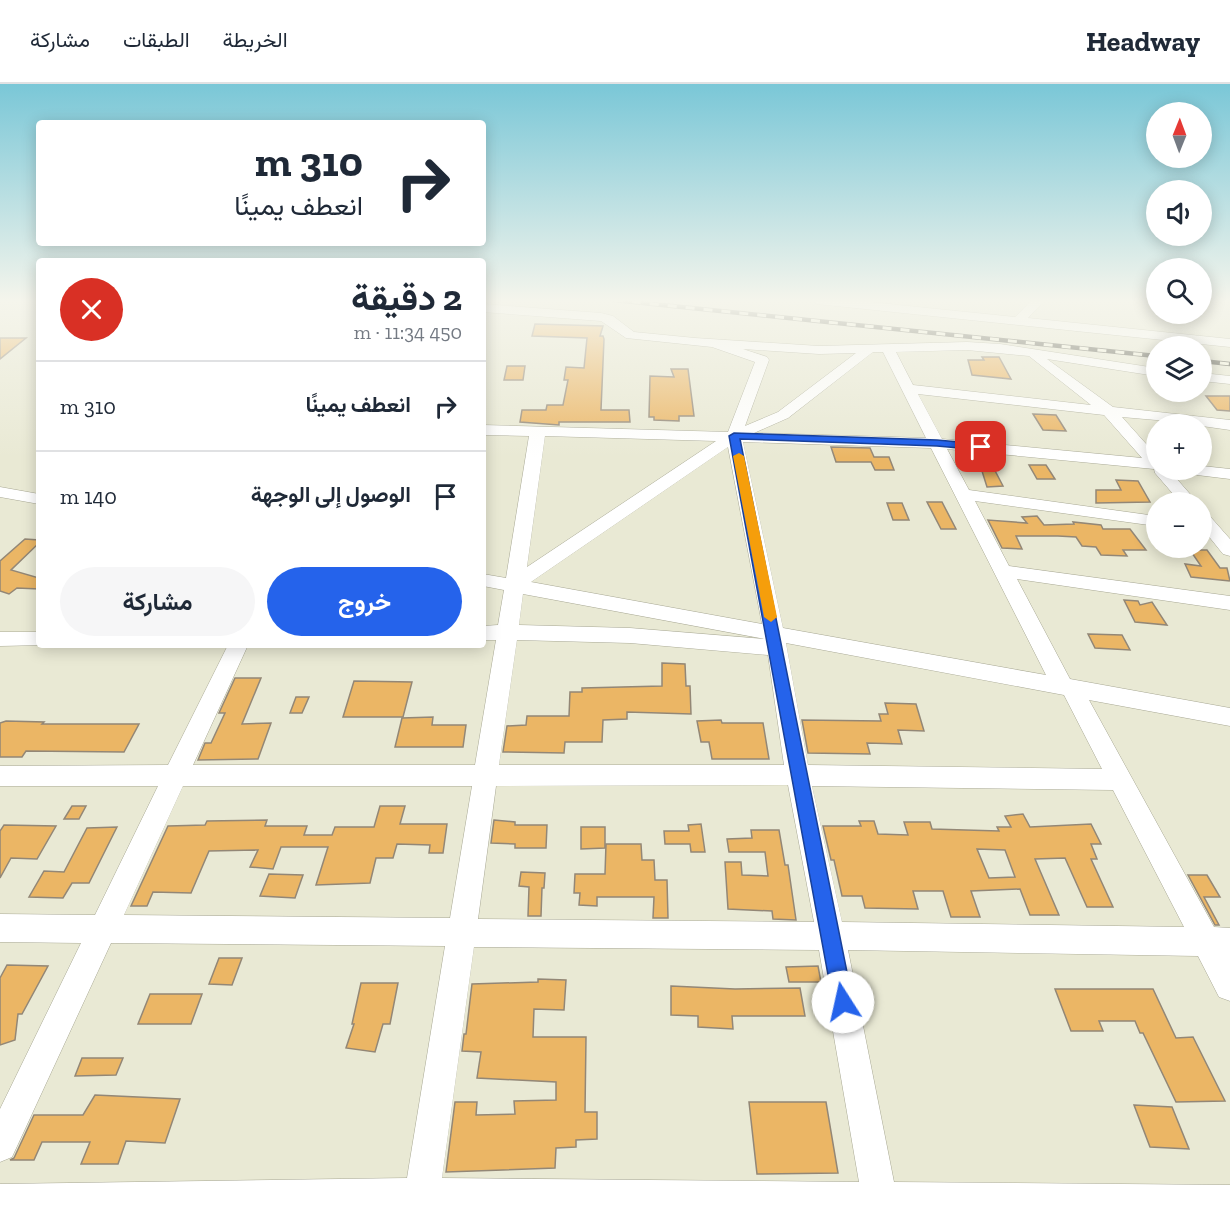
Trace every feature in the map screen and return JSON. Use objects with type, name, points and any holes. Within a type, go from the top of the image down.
[{"type":"street","points":[[741,353],[762,360],[734,436],[775,640],[798,775],[831,936],[881,1206]]},
{"type":"street","points":[[514,585],[734,436],[783,415],[872,353]]},
{"type":"street","points":[[882,353],[908,389],[1002,571],[1120,780],[1218,942],[1230,986]]},
{"type":"street","points":[[1030,353],[1146,370]]},
{"type":"street","points":[[1030,353],[1106,409],[1146,453]]},
{"type":"street","points":[[1212,378],[1230,380]]},
{"type":"street","points":[[908,389],[1106,409],[1230,425]]},
{"type":"street","points":[[486,430],[937,443],[1146,463]]},
{"type":"street","points":[[421,1205],[485,777],[495,632],[514,585],[538,430]]},
{"type":"street","points":[[1212,472],[1230,474]]},
{"type":"street","points":[[1170,480],[1180,492]]},
{"type":"street","points":[[0,492],[36,498]]},
{"type":"street","points":[[962,494],[1146,520]]},
{"type":"street","points":[[1212,532],[1230,550]]},
{"type":"street","points":[[1002,571],[1230,603]]},
{"type":"street","points":[[486,580],[775,640],[1230,717]]},
{"type":"street","points":[[495,632],[775,640]]},
{"type":"street","points":[[0,639],[36,639]]},
{"type":"street","points":[[0,1145],[237,648]]},
{"type":"street","points":[[0,776],[798,775],[1120,780]]},
{"type":"street","points":[[0,928],[1218,942]]},
{"type":"street","points":[[0,1202],[1105,1208],[1230,1203]]},
{"type":"building","points":[[0,353],[8,353],[0,359]]},
{"type":"building","points":[[586,353],[603,353],[601,410],[629,410],[630,422],[559,422],[559,425],[520,422],[522,410],[546,410],[547,405],[563,405],[568,380],[564,380],[566,367],[584,368]]},
{"type":"building","points":[[982,357],[999,357],[1011,379],[972,375],[968,360],[984,360]]},
{"type":"building","points":[[507,366],[525,366],[523,380],[504,380]]},
{"type":"building","points":[[671,369],[688,369],[694,416],[679,416],[679,421],[654,420],[654,417],[649,417],[650,376],[674,377]]},
{"type":"building","points":[[1212,396],[1230,396],[1230,411],[1217,410],[1211,402]]},
{"type":"building","points":[[1033,414],[1056,415],[1066,431],[1043,430]]},
{"type":"building","points":[[831,447],[870,448],[874,457],[889,457],[894,470],[875,470],[871,462],[836,462]]},
{"type":"building","points":[[960,457],[979,458],[982,464],[992,465],[1003,486],[987,487],[982,471],[966,470]]},
{"type":"building","points":[[1029,465],[1046,465],[1055,479],[1037,479]]},
{"type":"building","points":[[1116,480],[1138,481],[1146,495],[1146,502],[1096,503],[1096,490],[1121,490]]},
{"type":"building","points":[[927,502],[942,502],[956,529],[941,529]]},
{"type":"building","points":[[887,503],[902,503],[909,520],[893,520]]},
{"type":"building","points":[[1037,516],[1044,525],[1074,524],[1073,522],[1101,525],[1103,529],[1130,529],[1146,550],[1123,550],[1127,556],[1101,555],[1096,547],[1082,546],[1076,537],[1058,536],[1016,536],[1022,549],[1002,548],[988,520],[1027,523],[1022,517]]},
{"type":"building","points":[[25,539],[36,540],[36,546],[11,570],[36,577],[36,589],[17,588],[9,594],[0,591],[0,561]]},
{"type":"building","points":[[1212,557],[1220,568],[1227,568],[1230,581],[1191,577],[1185,564],[1201,566],[1196,558]]},
{"type":"building","points":[[1124,600],[1138,601],[1140,605],[1152,602],[1167,625],[1135,622]]},
{"type":"building","points":[[1088,634],[1122,635],[1130,650],[1095,648]]},
{"type":"building","points":[[662,663],[685,664],[686,686],[690,686],[691,714],[627,712],[627,719],[603,720],[602,742],[565,742],[564,753],[503,752],[507,726],[526,725],[527,716],[569,716],[570,692],[582,692],[582,688],[662,686]]},
{"type":"building","points":[[235,678],[261,678],[242,724],[271,723],[258,759],[198,760],[205,743],[211,743],[225,713],[219,713]]},
{"type":"building","points":[[354,681],[412,682],[403,717],[343,717]]},
{"type":"building","points":[[296,697],[309,697],[302,713],[290,713]]},
{"type":"building","points":[[885,703],[916,704],[924,731],[898,730],[902,744],[867,743],[870,754],[808,753],[802,720],[881,721],[879,714],[888,714]]},
{"type":"building","points":[[433,717],[432,725],[466,725],[463,747],[395,747],[402,718]]},
{"type":"building","points":[[721,720],[722,723],[763,723],[769,759],[712,759],[709,742],[701,742],[697,721]]},
{"type":"building","points":[[6,721],[44,722],[42,724],[139,724],[124,752],[26,751],[22,757],[0,757],[0,723]]},
{"type":"building","points":[[72,806],[86,806],[79,819],[64,819]]},
{"type":"building","points":[[380,806],[405,806],[400,824],[447,824],[443,853],[429,853],[430,845],[397,844],[393,858],[376,858],[370,883],[316,885],[328,847],[281,847],[273,869],[250,867],[258,850],[209,851],[191,893],[153,892],[147,906],[131,906],[168,826],[205,825],[207,821],[267,820],[265,826],[307,826],[304,835],[332,835],[335,827],[374,827]]},
{"type":"building","points":[[1023,814],[1030,827],[1091,824],[1101,844],[1091,844],[1097,859],[1091,859],[1113,907],[1087,907],[1065,858],[1035,859],[1059,915],[1030,915],[1020,889],[971,891],[980,917],[951,917],[943,891],[913,891],[918,909],[865,908],[862,896],[842,896],[823,826],[861,826],[859,821],[874,821],[878,834],[908,835],[904,822],[930,822],[932,829],[999,831],[997,827],[1011,827],[1005,816]],"holes":[[[977,849],[1005,850],[1015,877],[989,878]]]},
{"type":"building","points":[[494,820],[515,822],[515,825],[547,825],[546,848],[515,848],[515,844],[491,843]]},
{"type":"building","points":[[701,824],[705,852],[691,852],[690,844],[665,844],[664,831],[689,831],[688,825]]},
{"type":"building","points":[[4,825],[56,826],[37,859],[11,858],[0,878],[0,831]]},
{"type":"building","points":[[117,827],[89,883],[72,883],[63,898],[29,897],[44,871],[64,872],[87,828]]},
{"type":"building","points":[[581,827],[605,827],[605,848],[581,849]]},
{"type":"building","points":[[751,830],[779,830],[785,865],[788,865],[796,920],[773,919],[772,911],[728,909],[725,862],[741,862],[742,875],[768,876],[765,852],[729,852],[727,839],[752,838]]},
{"type":"building","points":[[606,844],[641,844],[642,860],[654,860],[655,880],[667,880],[668,918],[653,918],[654,897],[597,897],[597,906],[579,905],[580,893],[574,893],[575,874],[605,874]]},
{"type":"building","points":[[521,872],[545,873],[541,916],[528,916],[529,887],[519,886]]},
{"type":"building","points":[[269,874],[303,875],[295,898],[260,896]]},
{"type":"building","points":[[1188,875],[1207,875],[1220,897],[1204,897],[1219,925],[1215,925]]},
{"type":"building","points":[[219,958],[242,958],[232,985],[209,984]]},
{"type":"building","points":[[7,965],[48,966],[22,1014],[18,1014],[15,1040],[0,1045],[0,978]]},
{"type":"building","points":[[818,966],[821,982],[789,982],[786,967]]},
{"type":"building","points":[[538,979],[566,980],[564,1010],[534,1009],[533,1037],[586,1037],[585,1112],[597,1112],[597,1139],[576,1140],[576,1147],[556,1148],[555,1168],[446,1172],[455,1102],[477,1102],[476,1115],[515,1114],[514,1101],[556,1100],[556,1082],[477,1078],[481,1052],[462,1051],[472,984],[538,982]]},
{"type":"building","points":[[361,983],[398,983],[390,1024],[383,1024],[375,1052],[346,1048],[354,1024],[352,1024]]},
{"type":"building","points":[[671,986],[735,989],[800,988],[805,1016],[732,1016],[733,1029],[698,1027],[698,1016],[671,1015]]},
{"type":"building","points":[[1055,989],[1153,989],[1176,1038],[1193,1037],[1225,1101],[1176,1102],[1135,1021],[1099,1021],[1103,1031],[1071,1031]]},
{"type":"building","points":[[150,994],[202,994],[191,1024],[138,1024]]},
{"type":"building","points":[[82,1058],[123,1058],[116,1075],[75,1076]]},
{"type":"building","points":[[95,1095],[180,1099],[165,1143],[126,1141],[118,1164],[81,1164],[90,1142],[42,1142],[34,1160],[10,1160],[14,1158],[34,1115],[83,1115]]},
{"type":"building","points":[[749,1102],[826,1102],[838,1173],[757,1174]]},
{"type":"building","points":[[1134,1105],[1172,1107],[1189,1149],[1150,1147]]},
{"type":"railway","points":[[1124,353],[1146,355]]},
{"type":"railway","points":[[1212,362],[1230,364]]},
{"type":"slow traffic","points":[[739,456],[771,617]]},
{"type":"route","points":[[843,1002],[798,775],[777,648],[734,436],[937,443],[981,447]]}]
